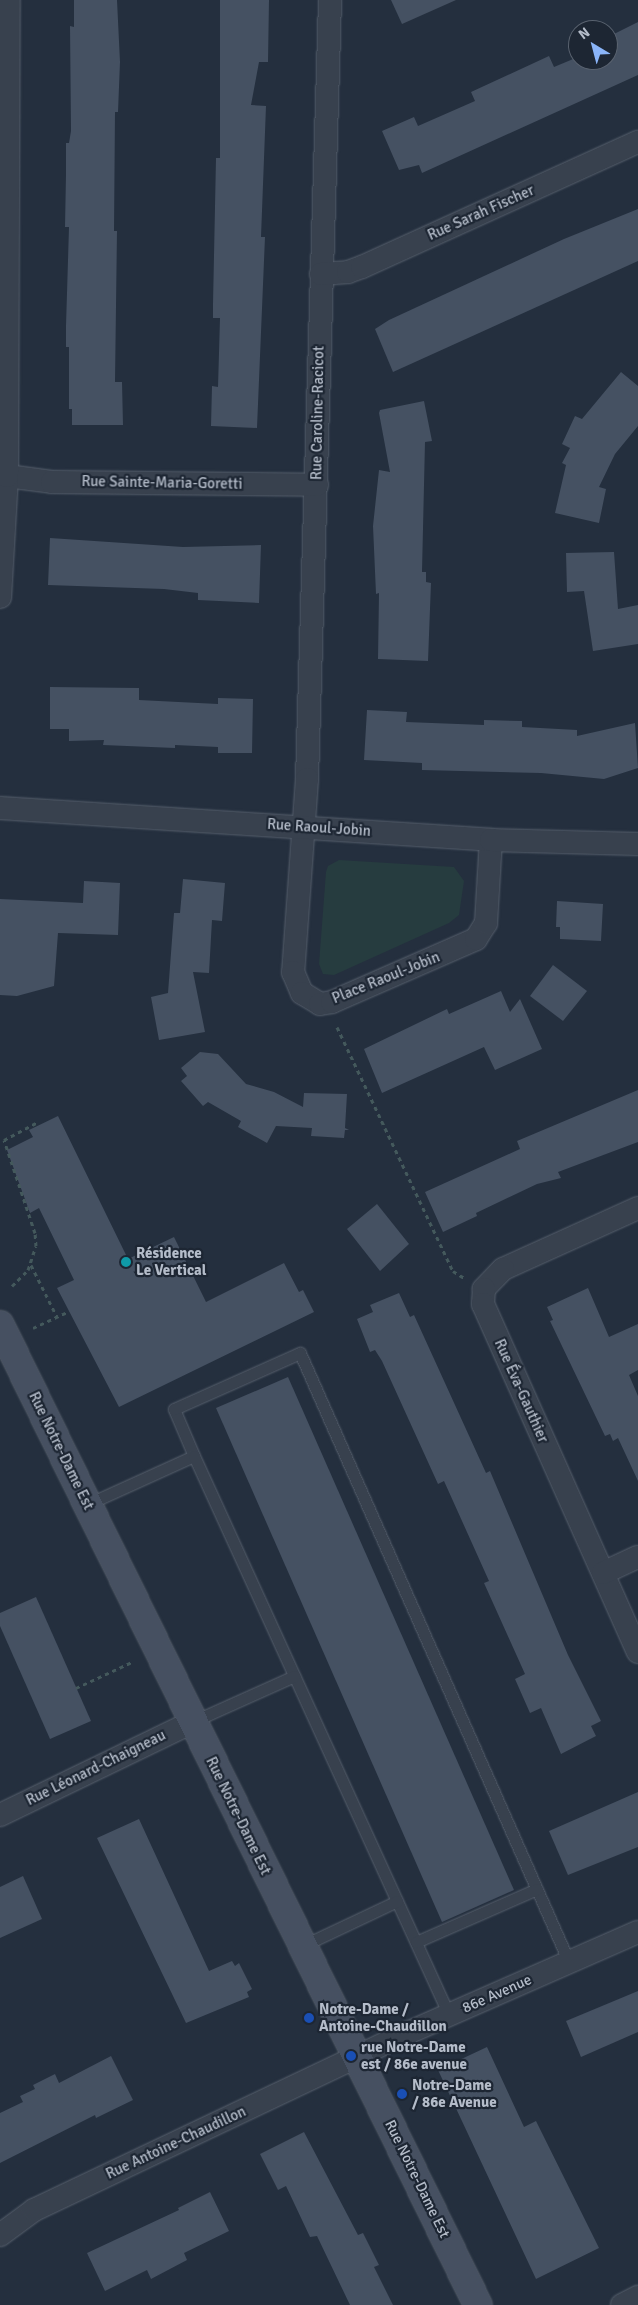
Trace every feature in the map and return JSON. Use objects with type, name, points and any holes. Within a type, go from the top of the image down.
[{"type":"main road","name":"Rue Notre-Dame Est","points":[[0,1325],[86,1505],[478,2305]]},
{"type":"street","points":[[0,598],[7,476],[10,0]]},
{"type":"street","name":"Rue Caroline-Racicot","points":[[303,826],[317,485],[321,274],[330,0]]},
{"type":"street","name":"Rue Sarah Fischer","points":[[321,274],[355,269],[638,142]]},
{"type":"street","name":"Rue Sainte-Maria-Goretti","points":[[7,476],[52,482],[317,485]]},
{"type":"street","name":"Rue Raoul-Jobin","points":[[0,808],[303,826],[492,840],[638,844]]},
{"type":"street","name":"Place Raoul-Jobin","points":[[303,826],[293,972],[302,993],[320,1004],[332,1002],[476,939],[486,923],[492,840]]},
{"type":"street","points":[[484,1290],[503,1268],[638,1208]]},
{"type":"street","name":"Rue Éva-Gauthier","points":[[484,1290],[483,1304],[488,1317],[638,1652]]},
{"type":"street","points":[[603,1573],[638,1558]]},
{"type":"street","name":"Rue Léonard-Chaigneau","points":[[0,1815],[192,1722]]},
{"type":"street","name":"86e Avenue","points":[[357,2057],[638,1932]]},
{"type":"street","name":"Rue Antoine-Chaudillon","points":[[0,2235],[34,2210],[357,2057]]},
{"type":"street","points":[[622,2305],[638,2297]]},
{"type":"lane","points":[[449,2015],[194,1456],[174,1408],[300,1353],[569,1962]]},
{"type":"lane","points":[[86,1505],[194,1456]]},
{"type":"lane","points":[[192,1722],[294,1676]]},
{"type":"lane","points":[[416,1942],[537,1889]]},
{"type":"lane","points":[[302,1946],[397,1901]]},
{"type":"path","points":[[335,1024],[453,1271],[484,1290]]},
{"type":"path","points":[[12,1286],[31,1264],[36,1246],[35,1233],[3,1145],[7,1138],[38,1122]]},
{"type":"path","points":[[31,1264],[57,1317]]},
{"type":"path","points":[[32,1328],[69,1312]]},
{"type":"path","points":[[76,1688],[132,1662]]},
{"type":"green space","points":[[339,860],[454,867],[464,881],[459,915],[449,923],[334,975],[323,974],[319,964],[326,872],[328,866]]},
{"type":"building","points":[[74,0],[117,0],[120,62],[118,112],[115,112],[114,231],[117,231],[115,382],[122,382],[123,425],[72,425],[72,409],[69,409],[69,347],[66,347],[69,227],[65,227],[66,143],[69,143],[71,131],[70,26],[74,27]]},
{"type":"building","points":[[220,0],[269,0],[268,62],[259,62],[251,105],[266,106],[261,237],[265,237],[257,428],[211,426],[212,386],[218,387],[220,318],[213,318],[216,158],[220,158]]},
{"type":"building","points":[[391,0],[456,0],[402,24]]},
{"type":"building","points":[[638,22],[638,75],[422,173],[419,165],[399,170],[382,131],[414,117],[418,126],[475,101],[471,92],[549,56],[554,67],[568,61],[568,70],[618,70],[618,32]]},
{"type":"building","points":[[638,209],[638,261],[393,372],[375,329],[389,320],[564,239]]},
{"type":"building","points":[[621,372],[638,386],[638,426],[615,454],[599,487],[606,489],[599,523],[555,513],[566,465],[562,463],[570,448],[562,444],[575,416],[582,419]]},
{"type":"building","points":[[424,401],[432,441],[425,442],[422,572],[426,572],[426,582],[431,583],[428,661],[378,659],[379,593],[376,594],[373,526],[379,470],[390,472],[379,413],[380,410]]},
{"type":"building","points":[[50,538],[183,547],[261,545],[259,603],[198,600],[198,593],[164,589],[48,585]]},
{"type":"building","points":[[614,552],[618,609],[638,605],[638,644],[593,651],[584,591],[567,592],[566,553]]},
{"type":"building","points":[[50,687],[139,688],[139,700],[218,704],[218,698],[253,699],[252,753],[218,753],[218,747],[175,745],[175,748],[103,745],[104,740],[69,741],[69,729],[50,729]]},
{"type":"building","points":[[367,710],[407,712],[406,722],[484,725],[484,720],[522,721],[522,727],[577,730],[577,736],[635,723],[638,768],[604,779],[541,773],[422,770],[422,763],[364,760]]},
{"type":"building","points":[[183,879],[225,883],[222,921],[212,920],[209,973],[193,972],[205,1032],[159,1040],[151,997],[168,993],[174,913],[180,913]]},
{"type":"building","points":[[84,881],[120,883],[118,935],[58,933],[54,986],[17,996],[0,995],[0,899],[83,903]]},
{"type":"building","points":[[557,901],[603,904],[601,941],[560,939],[560,927],[556,927]]},
{"type":"building","points":[[553,965],[587,991],[563,1021],[530,996]]},
{"type":"building","points":[[501,991],[510,1012],[520,999],[542,1049],[495,1070],[484,1047],[382,1093],[364,1049],[447,1009],[449,1014]]},
{"type":"building","points":[[200,1052],[218,1054],[246,1084],[274,1092],[303,1107],[304,1093],[347,1094],[345,1128],[349,1130],[345,1130],[344,1138],[311,1136],[312,1128],[276,1126],[267,1143],[238,1127],[241,1121],[208,1102],[203,1106],[181,1081],[187,1076],[181,1068]]},
{"type":"building","points":[[638,1090],[638,1142],[558,1172],[561,1178],[537,1184],[476,1213],[477,1216],[443,1232],[425,1192],[520,1149],[517,1141]]},
{"type":"building","name":"Résidence Le Vertical","points":[[58,1116],[128,1259],[174,1237],[206,1302],[284,1263],[299,1292],[303,1290],[314,1312],[119,1407],[57,1288],[74,1280],[39,1208],[30,1213],[7,1150],[33,1137],[29,1130]]},
{"type":"building","points":[[377,1204],[409,1244],[380,1271],[347,1229]]},
{"type":"building","points":[[588,1288],[609,1337],[638,1324],[638,1370],[629,1375],[638,1396],[638,1481],[618,1438],[613,1441],[610,1434],[605,1436],[550,1321],[553,1320],[547,1307]]},
{"type":"building","points":[[399,1293],[410,1317],[414,1315],[486,1473],[490,1471],[568,1655],[601,1721],[591,1726],[596,1736],[561,1754],[541,1708],[530,1713],[515,1679],[525,1674],[484,1583],[489,1581],[444,1481],[438,1484],[382,1361],[375,1350],[370,1352],[357,1319],[373,1312],[370,1305]]},
{"type":"building","points":[[288,1377],[514,1890],[442,1922],[216,1408]]},
{"type":"building","points":[[36,1597],[91,1721],[50,1739],[0,1626],[0,1613]]},
{"type":"building","points":[[638,1792],[638,1847],[568,1875],[549,1831]]},
{"type":"building","points":[[139,1819],[209,1971],[232,1961],[235,1966],[239,1963],[252,1989],[247,1992],[249,1997],[186,2023],[97,1838]]},
{"type":"building","points":[[23,1876],[42,1919],[0,1938],[0,1887]]},
{"type":"building","points":[[638,1991],[638,2032],[581,2057],[566,2021]]},
{"type":"building","points":[[487,2047],[524,2127],[536,2121],[599,2248],[536,2279],[438,2070]]},
{"type":"building","points":[[111,2056],[133,2100],[96,2118],[95,2115],[0,2163],[0,2113],[23,2102],[20,2096],[35,2089],[33,2085],[55,2074],[59,2083]]},
{"type":"building","points":[[304,2132],[358,2235],[363,2233],[379,2265],[374,2267],[393,2305],[350,2305],[317,2236],[310,2237],[286,2186],[278,2190],[260,2154]]},
{"type":"building","points":[[210,2192],[229,2231],[184,2253],[187,2260],[151,2279],[147,2270],[105,2291],[87,2253],[179,2210],[178,2208]]},
{"type":"place","name":"Résidence Le Vertical","points":[[126,1262]]},
{"type":"place","name":"Notre-Dame / Antoine-Chaudillon","points":[[309,2018]]},
{"type":"place","name":"rue Notre-Dame est / 86e avenue","points":[[351,2056]]},
{"type":"place","name":"Notre-Dame / 86e Avenue","points":[[402,2094]]}]
